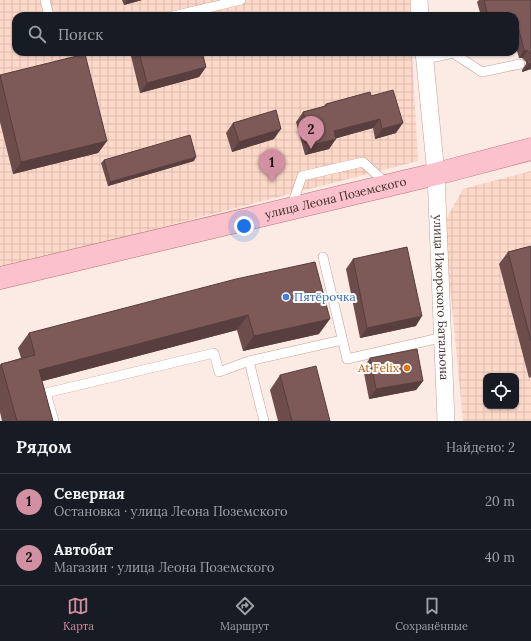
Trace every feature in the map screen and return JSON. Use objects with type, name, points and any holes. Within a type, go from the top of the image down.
[{"type":"main road","name":"улица Леона Поземского","points":[[0,278],[436,174],[531,149]]},
{"type":"street","points":[[419,0],[420,12]]},
{"type":"street","name":"улица Ижорского Батальона","points":[[425,56],[436,174],[444,337],[446,421]]},
{"type":"lane","points":[[45,0],[48,12]]},
{"type":"lane","points":[[190,12],[241,0]]},
{"type":"lane","points":[[460,56],[482,72],[520,64]]},
{"type":"lane","points":[[290,208],[302,176],[363,162],[388,185]]},
{"type":"lane","points":[[322,257],[347,359],[444,337]]},
{"type":"lane","points":[[54,421],[46,393],[214,353],[219,372],[249,361],[342,340]]},
{"type":"lane","points":[[249,361],[264,421]]},
{"type":"shaded area","points":[[0,0],[410,0],[410,12],[12,12],[12,56],[412,56],[418,161],[0,269]]},
{"type":"shaded area","points":[[531,171],[531,421],[463,421],[444,223],[463,189]]},
{"type":"building","points":[[484,0],[531,0],[531,54],[524,50],[519,30],[519,12],[487,12]]},
{"type":"building","points":[[77,56],[86,56],[107,141],[21,162],[0,75]]},
{"type":"building","points":[[140,56],[203,56],[206,67],[147,83]]},
{"type":"building","points":[[531,58],[531,63],[528,64],[527,62]]},
{"type":"building","points":[[393,90],[403,123],[382,129],[380,119],[334,131],[336,139],[312,145],[303,112],[370,92],[371,96]]},
{"type":"building","points":[[276,110],[281,129],[239,142],[233,123]]},
{"type":"building","points":[[190,135],[196,157],[110,182],[104,160]]},
{"type":"building","points":[[531,246],[531,341],[508,252]]},
{"type":"building","points":[[407,247],[422,316],[367,328],[353,259]]},
{"type":"building","points":[[315,262],[330,319],[254,336],[248,315],[39,370],[53,421],[17,421],[1,364],[35,355],[29,333],[236,279]]},
{"type":"building","points":[[417,349],[423,381],[376,389],[370,358]]},
{"type":"building","points":[[316,366],[330,421],[292,421],[280,375]]},
{"type":"place","name":"Автобат","points":[[311,149]]},
{"type":"place","name":"Северная","points":[[272,182]]},
{"type":"place","name":"Пятёрочка","points":[[286,297]]},
{"type":"place","name":"At Felix","points":[[407,368]]}]
